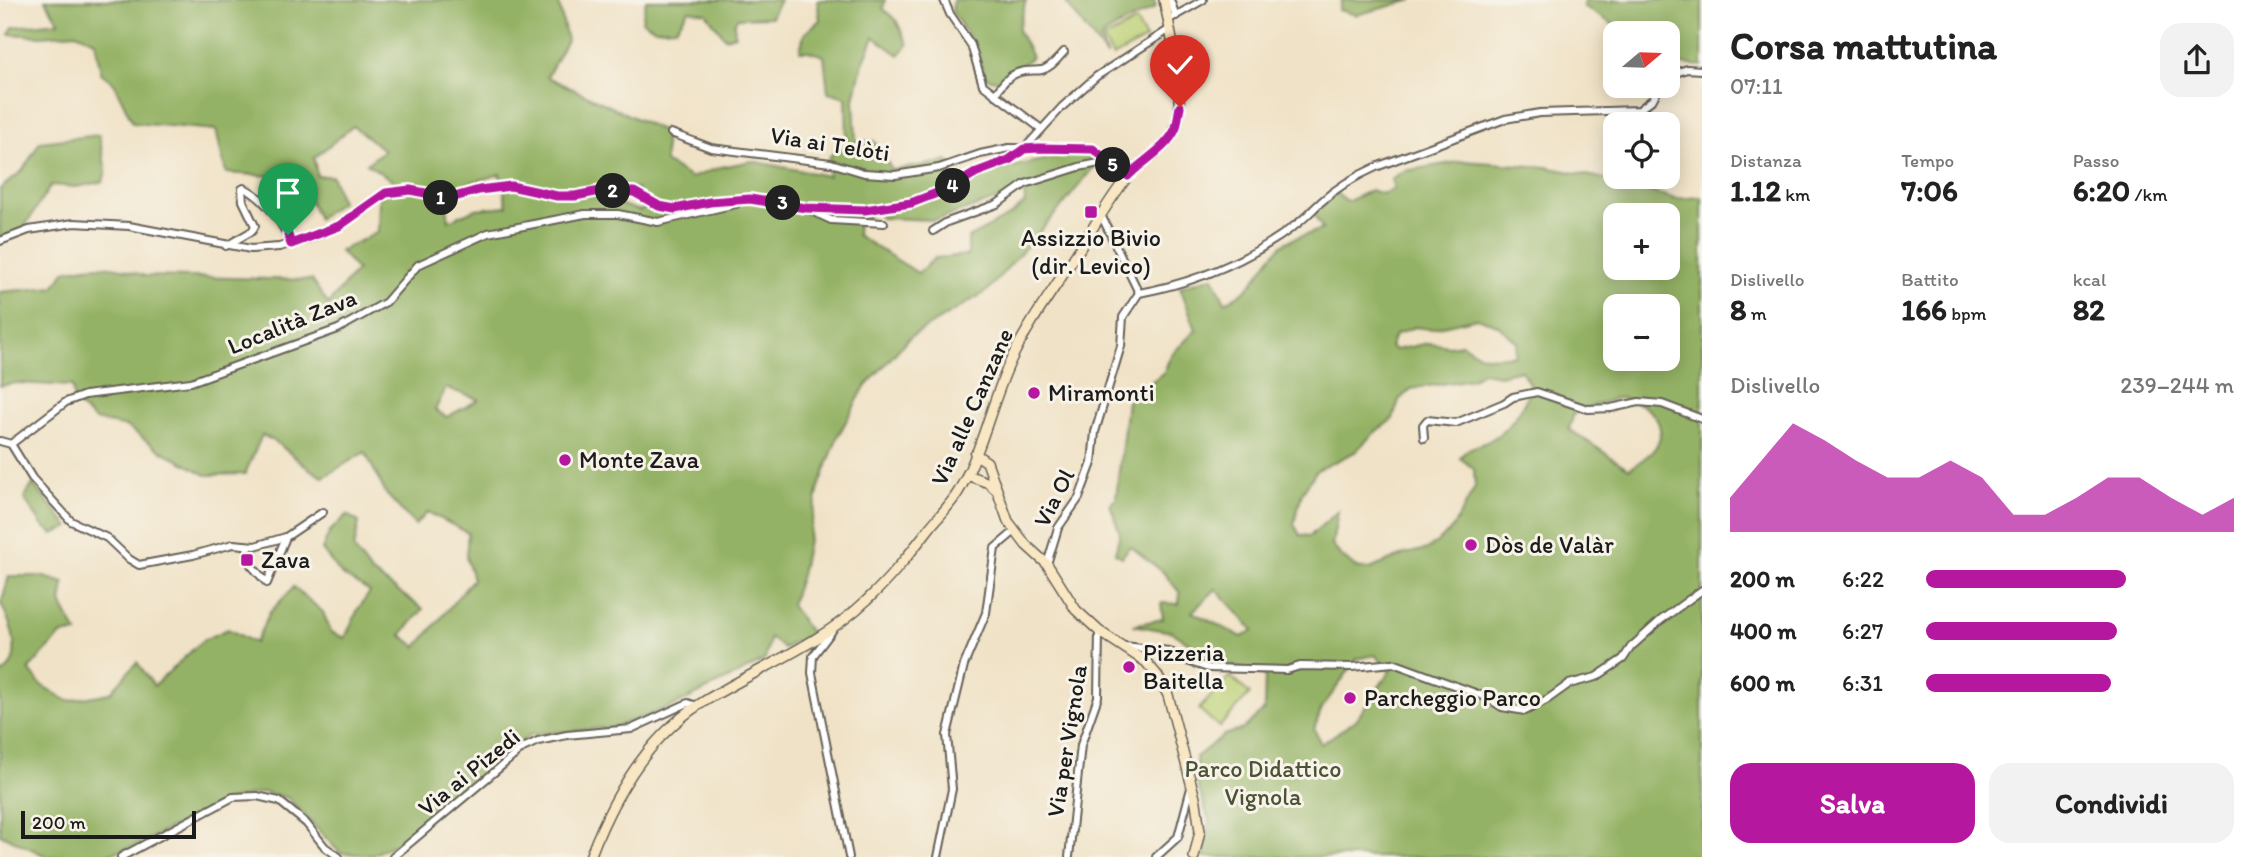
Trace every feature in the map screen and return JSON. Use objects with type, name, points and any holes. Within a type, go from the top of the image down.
[{"type":"main road","name":"Via alle Canzane","points":[[590,857],[618,797],[640,760],[671,727],[697,706],[818,639],[841,622],[887,581],[952,500],[967,475],[995,397],[1013,357],[1128,176],[1166,142],[1175,129],[1180,107],[1171,22],[1164,0]]},
{"type":"main road","points":[[975,454],[987,462],[1004,514],[1015,531],[1047,564],[1076,610],[1100,631],[1146,662],[1168,695],[1192,783],[1200,831],[1194,857]]},
{"type":"main road","points":[[967,475],[989,483],[996,491]]},
{"type":"street","points":[[944,0],[971,45],[983,86],[1040,128]]},
{"type":"street","points":[[1170,0],[1171,22]]},
{"type":"street","points":[[0,241],[29,230],[74,223],[129,226],[251,249],[291,244],[339,226],[386,193],[410,190],[451,198],[479,190],[511,186],[557,196],[600,191],[634,192],[659,206],[675,209],[710,202],[750,199],[806,208],[865,210],[911,203],[1009,160],[1024,149],[1040,128],[1097,76],[1202,0]]},
{"type":"street","points":[[995,94],[1013,74],[1052,66],[1064,52]]},
{"type":"street","points":[[1680,72],[1702,70]]},
{"type":"street","points":[[1101,215],[1139,293],[1205,276],[1247,257],[1295,226],[1356,176],[1376,167],[1505,119],[1540,113],[1639,110],[1654,98]]},
{"type":"street","name":"Via ai Telòti","points":[[671,133],[711,148],[831,163],[864,173],[895,175],[939,168],[980,154],[1009,148],[1093,149],[1128,176]]},
{"type":"street","points":[[933,231],[947,222],[997,204],[1025,184],[1079,167],[1109,161]]},
{"type":"street","points":[[226,246],[252,231],[255,226],[243,201],[244,188],[253,192],[279,222],[291,244]]},
{"type":"street","name":"Località Zava","points":[[11,444],[66,402],[85,395],[191,383],[338,329],[386,302],[418,265],[488,233],[585,214],[618,214],[658,222],[743,200]]},
{"type":"street","points":[[806,208],[831,220],[884,223]]},
{"type":"street","name":"Via Ol","points":[[1047,564],[1058,528],[1079,498],[1092,463],[1095,432],[1121,346],[1123,317],[1139,293]]},
{"type":"street","points":[[1424,438],[1423,425],[1427,420],[1457,423],[1513,397],[1537,392],[1588,409],[1611,408],[1639,402],[1662,404],[1702,419]]},
{"type":"street","points":[[0,441],[11,444],[32,478],[71,521],[107,538],[139,565],[233,544],[247,546],[286,537],[323,512]]},
{"type":"street","points":[[938,857],[952,789],[952,775],[947,757],[949,723],[964,666],[986,613],[995,548],[1015,531]]},
{"type":"street","points":[[247,546],[251,565],[267,583],[286,537]]},
{"type":"street","points":[[1122,646],[1169,651],[1208,668],[1287,670],[1300,666],[1352,667],[1393,663],[1486,697],[1502,707],[1524,711],[1569,684],[1596,677],[1623,659],[1661,620],[1702,590]]},
{"type":"street","points":[[841,622],[813,656],[812,673],[849,857]]},
{"type":"street","name":"Via per Vignola","points":[[1069,857],[1081,745],[1098,697],[1100,631]]},
{"type":"street","name":"Via ai Pizedi","points":[[393,857],[523,748],[538,741],[567,735],[631,729],[688,703],[697,706]]},
{"type":"street","points":[[1156,857],[1178,837],[1192,783]]},
{"type":"street","points":[[121,857],[233,797],[257,796],[279,801],[306,822],[325,847],[339,857]]},
{"type":"green space","points":[[45,0],[558,0],[567,40],[547,77],[665,132],[665,162],[691,178],[721,167],[752,161],[828,176],[829,157],[847,145],[846,97],[828,92],[824,56],[800,51],[804,34],[820,20],[817,0],[885,0],[883,9],[896,20],[908,45],[899,55],[874,37],[862,65],[854,99],[856,141],[874,141],[892,170],[948,161],[957,185],[974,175],[1092,149],[1099,160],[987,291],[909,338],[864,388],[838,436],[819,487],[801,575],[791,605],[811,634],[784,648],[770,638],[765,660],[676,705],[614,727],[530,735],[398,843],[372,855],[340,853],[288,798],[263,792],[222,802],[135,846],[98,857],[48,857],[0,834],[0,675],[13,661],[14,651],[12,631],[1,604],[9,576],[41,576],[64,583],[61,603],[77,633],[62,634],[29,669],[41,685],[68,701],[110,693],[137,662],[154,686],[203,640],[228,629],[255,643],[270,612],[294,587],[323,612],[331,632],[345,638],[358,609],[370,592],[342,575],[322,550],[330,531],[347,515],[359,522],[354,549],[371,572],[423,609],[401,635],[417,647],[473,579],[466,557],[468,533],[428,512],[415,525],[386,494],[365,452],[323,477],[262,435],[245,474],[206,475],[160,450],[127,427],[95,420],[74,402],[72,386],[16,383],[0,386],[0,292],[54,287],[65,271],[105,266],[145,276],[312,280],[328,304],[357,270],[340,251],[378,232],[379,198],[398,184],[367,164],[384,150],[353,126],[314,158],[317,176],[332,176],[341,202],[318,219],[303,186],[271,176],[226,173],[216,130],[133,123],[114,83],[101,73],[95,41],[76,33],[41,36],[9,34],[13,27],[59,22]],"holes":[[[500,174],[507,206],[475,209],[449,221],[445,191]],[[611,187],[637,189],[645,207],[640,211],[610,198]],[[1024,190],[1025,203],[1011,215],[968,238],[968,255],[935,258],[918,273],[857,235],[858,221],[869,217],[874,205],[881,218],[936,220]],[[446,388],[478,399],[447,417],[435,410]]]},
{"type":"green space","points":[[646,0],[780,0],[771,17],[738,18],[734,23],[735,35],[725,38],[706,13],[689,10],[676,28],[656,29],[642,21]]},
{"type":"green space","points":[[953,0],[1026,0],[1018,30],[1032,57],[1000,81],[986,78],[974,46],[952,11]]},
{"type":"green space","points":[[1064,0],[1154,0],[1156,7],[1100,38],[1107,57]]},
{"type":"green space","points":[[1342,0],[1413,0],[1356,15],[1339,10]]},
{"type":"green space","points":[[1584,0],[1702,0],[1702,66],[1680,64],[1680,21],[1607,21],[1583,6]]},
{"type":"green space","points":[[1136,21],[1146,39],[1113,57],[1103,39]]},
{"type":"green space","points":[[99,135],[106,171],[103,182],[76,187],[51,185],[24,228],[0,238],[0,189],[23,170],[40,142]]},
{"type":"green space","name":"Parco Didattico Vignola","points":[[1464,161],[1546,167],[1603,178],[1603,189],[1642,189],[1675,199],[1702,197],[1702,857],[1203,857],[1209,821],[1197,783],[1196,757],[1224,735],[1243,729],[1264,710],[1265,675],[1220,663],[1172,632],[1133,625],[1163,619],[1161,603],[1179,604],[1180,593],[1163,572],[1130,546],[1122,557],[1115,553],[1120,533],[1110,504],[1116,499],[1127,401],[1164,372],[1171,355],[1196,330],[1180,287],[1213,277],[1225,302],[1236,297],[1251,284],[1282,245],[1323,229],[1312,212],[1336,193],[1347,202],[1371,190],[1382,194],[1394,189],[1391,179],[1404,171]],"holes":[[[1477,318],[1497,325],[1517,342],[1515,355],[1487,356],[1462,344],[1449,346],[1429,343],[1395,350],[1390,347],[1395,335],[1414,327],[1430,329]],[[1521,370],[1531,387],[1525,402],[1505,429],[1487,442],[1467,450],[1460,458],[1474,469],[1475,487],[1449,532],[1428,549],[1405,554],[1370,569],[1357,568],[1332,545],[1338,511],[1310,536],[1300,535],[1294,524],[1302,493],[1317,470],[1355,452],[1393,419],[1399,400],[1411,389],[1472,379],[1482,372],[1499,375]],[[1616,398],[1626,399],[1652,413],[1660,429],[1660,438],[1655,448],[1629,469],[1569,429],[1574,413]],[[1216,589],[1253,630],[1242,637],[1192,612]],[[1375,655],[1390,671],[1356,720],[1321,744],[1314,729],[1322,708],[1357,659]]]},
{"type":"green space","points":[[33,484],[69,527],[53,534],[42,525],[24,498]]},
{"type":"green space","points":[[1230,676],[1250,694],[1219,727],[1199,709]]},
{"type":"place","name":"Assizzio Bivio (dir. Levico)","points":[[1091,212]]},
{"type":"place","name":"Miramonti","points":[[1034,393]]},
{"type":"place","name":"Monte Zava","points":[[565,460]]},
{"type":"place","name":"Dòs de Valàr","points":[[1471,545]]},
{"type":"place","name":"Zava","points":[[247,560]]},
{"type":"place","name":"Pizzeria Baitella","points":[[1129,667]]},
{"type":"place","name":"Parcheggio Parco","points":[[1350,698]]},
{"type":"route","points":[[288,235],[291,244],[309,239],[355,217],[386,193],[410,190],[451,198],[479,190],[511,186],[557,196],[600,191],[634,192],[659,206],[675,209],[710,202],[750,199],[806,208],[865,210],[911,203],[1009,160],[1024,149],[1039,148],[1093,149],[1128,176],[1166,142],[1175,129],[1180,107]]}]
